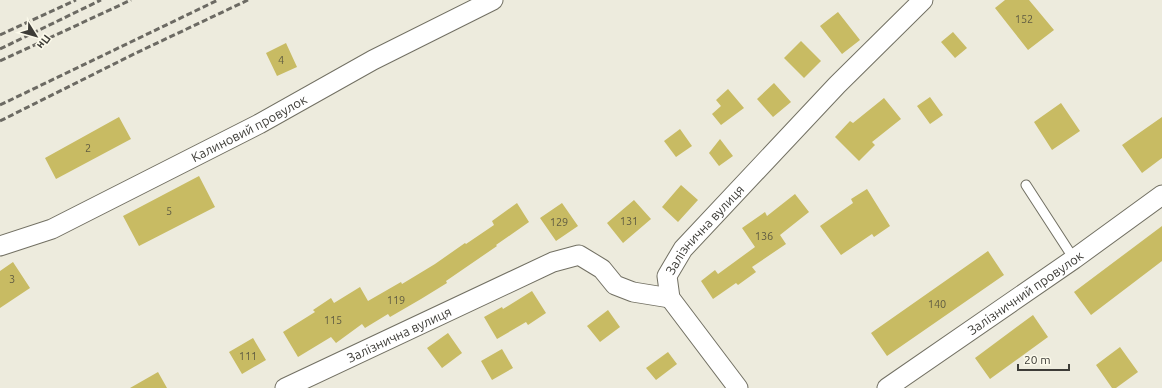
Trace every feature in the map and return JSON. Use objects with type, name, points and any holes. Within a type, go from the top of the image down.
[{"type":"street","name":"Калиновий провулок","points":[[0,246],[52,229],[259,124],[373,60],[493,0]]},
{"type":"street","name":"Залізнична вулиця","points":[[285,388],[553,262],[579,255],[602,269],[616,285],[633,292],[670,298],[667,276],[683,249],[837,85],[923,0]]},
{"type":"street","name":"Залізничний провулок","points":[[887,388],[1074,259],[1162,195]]},
{"type":"street","points":[[670,298],[738,388]]},
{"type":"lane","points":[[1026,185],[1074,259]]},
{"type":"building","points":[[1005,0],[1029,0],[1054,30],[1028,50],[995,8]]},
{"type":"building","points":[[838,12],[860,40],[842,54],[820,26]]},
{"type":"building","points":[[953,32],[967,48],[955,58],[941,42]]},
{"type":"building","points":[[801,41],[821,61],[804,78],[784,58]]},
{"type":"building","points":[[286,43],[297,67],[277,76],[266,53]]},
{"type":"building","points":[[774,83],[791,102],[773,117],[757,99]]},
{"type":"building","points":[[728,89],[744,108],[721,125],[712,114],[721,106],[716,100]]},
{"type":"building","points":[[930,97],[943,115],[930,124],[917,106]]},
{"type":"building","points":[[884,98],[901,119],[872,142],[875,145],[859,161],[835,137],[850,121],[853,123]]},
{"type":"building","points":[[1061,103],[1080,131],[1052,150],[1034,122]]},
{"type":"building","points":[[119,117],[131,139],[56,179],[45,158]]},
{"type":"building","points":[[1162,117],[1162,158],[1142,173],[1122,145]]},
{"type":"building","points":[[680,129],[692,146],[676,157],[664,141]]},
{"type":"building","points":[[720,139],[733,156],[719,166],[709,153]]},
{"type":"building","points":[[199,176],[215,207],[139,246],[123,216]]},
{"type":"building","points":[[681,185],[698,200],[678,222],[662,207]]},
{"type":"building","points":[[867,189],[890,226],[874,237],[872,234],[841,255],[820,226],[853,203],[851,199]]},
{"type":"building","points":[[795,194],[809,212],[780,235],[786,244],[752,267],[756,272],[738,285],[736,283],[713,299],[701,281],[715,270],[718,274],[755,247],[742,228],[765,212],[767,216]]},
{"type":"building","points":[[634,200],[651,219],[623,243],[607,223]]},
{"type":"building","points":[[517,203],[529,222],[446,281],[447,283],[390,317],[388,314],[365,328],[362,324],[336,343],[331,337],[298,357],[283,332],[315,312],[313,310],[331,298],[334,303],[360,287],[368,301],[401,282],[402,284],[494,225],[492,221]]},
{"type":"building","points":[[562,203],[578,226],[556,241],[540,218]]},
{"type":"building","points":[[1162,226],[1162,261],[1091,315],[1074,292]]},
{"type":"building","points":[[988,251],[1004,275],[887,356],[871,333]]},
{"type":"building","points":[[13,262],[30,288],[0,308],[0,271]]},
{"type":"building","points":[[532,291],[546,313],[528,325],[526,322],[497,339],[484,317],[502,307],[503,309]]},
{"type":"building","points":[[608,310],[620,327],[600,342],[587,326]]},
{"type":"building","points":[[1033,315],[1048,337],[990,379],[975,358]]},
{"type":"building","points":[[448,333],[462,353],[442,368],[427,348]]},
{"type":"building","points":[[253,338],[266,360],[242,374],[229,352]]},
{"type":"building","points":[[1120,347],[1138,372],[1116,388],[1112,388],[1096,365]]},
{"type":"building","points":[[502,349],[513,368],[492,380],[481,361]]},
{"type":"building","points":[[668,352],[677,364],[656,380],[646,368]]},
{"type":"building","points":[[158,372],[167,388],[130,388]]},
{"type":"railway","points":[[0,35],[76,0]]},
{"type":"railway","points":[[0,49],[101,0]]},
{"type":"railway","points":[[0,61],[131,0]]},
{"type":"railway","points":[[0,105],[218,0]]},
{"type":"railway","points":[[0,121],[136,53],[248,0]]}]
